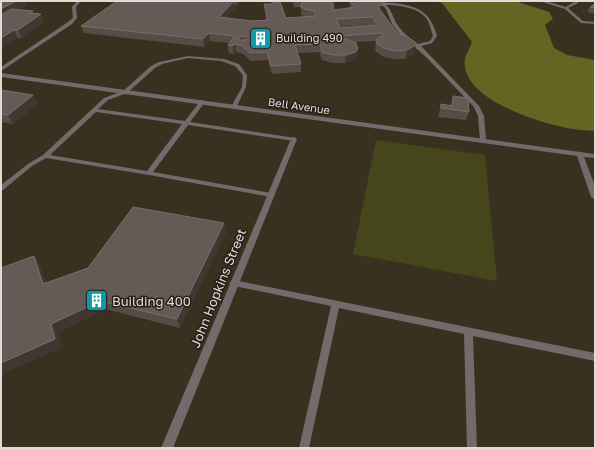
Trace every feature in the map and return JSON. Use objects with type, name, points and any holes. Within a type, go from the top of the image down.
[{"type":"street","points":[[1,69],[70,23],[75,18],[74,7],[78,1]]},
{"type":"street","name":"Bell Avenue","points":[[1,75],[595,156]]},
{"type":"street","name":"John Hopkins Street","points":[[167,448],[294,139]]},
{"type":"street","points":[[580,154],[595,197]]},
{"type":"lane","points":[[374,1],[418,9],[426,15],[434,27],[436,36],[431,42],[416,46]]},
{"type":"lane","points":[[541,1],[566,8],[582,22],[595,23]]},
{"type":"lane","points":[[566,8],[577,2],[575,1]]},
{"type":"lane","points":[[380,2],[391,11],[395,26],[406,38],[416,46],[476,106],[481,116],[483,141]]},
{"type":"lane","points":[[1,188],[30,165],[45,156],[106,99],[125,92],[148,70],[161,63],[188,57],[222,60],[237,66],[245,75],[244,87],[234,107]]},
{"type":"lane","points":[[149,173],[202,102]]},
{"type":"lane","points":[[95,110],[294,139]]},
{"type":"lane","points":[[45,156],[271,195]]},
{"type":"lane","points":[[234,283],[595,357]]},
{"type":"lane","points":[[304,448],[336,303]]},
{"type":"lane","points":[[468,331],[472,448]]},
{"type":"shaded area","points":[[1,1],[595,1],[595,448],[1,448]]},
{"type":"shaded area","points":[[436,1],[515,1],[549,12],[553,19],[545,25],[554,48],[567,55],[595,60],[595,131],[570,129],[538,121],[503,106],[487,97],[474,86],[467,73],[465,59],[472,42],[442,3]]},
{"type":"shaded area","points":[[376,140],[485,155],[497,281],[353,254]]},
{"type":"building","points":[[2,1],[16,1],[1,9]]},
{"type":"building","name":"Building 490","points":[[117,1],[234,1],[219,17],[252,21],[268,20],[264,4],[273,4],[272,2],[280,2],[286,18],[316,16],[314,11],[301,7],[301,4],[305,1],[328,1],[333,3],[334,10],[356,7],[350,2],[352,1],[383,1],[382,5],[378,7],[398,34],[408,37],[415,42],[416,45],[407,50],[397,51],[386,49],[377,44],[376,40],[383,35],[382,33],[340,36],[356,43],[358,49],[355,52],[346,55],[333,55],[322,52],[320,44],[295,45],[301,64],[271,66],[267,52],[250,53],[242,46],[235,44],[233,46],[228,45],[235,36],[209,33],[203,39],[81,26]],"holes":[[[372,17],[378,25],[340,28],[336,19]],[[242,36],[250,37],[247,40],[238,40]],[[264,37],[264,39],[253,40],[254,38]]]},
{"type":"building","points":[[11,9],[33,11],[30,13],[41,14],[18,30],[14,30],[1,38],[1,15]]},
{"type":"building","points":[[1,90],[33,95],[8,115],[1,114]]},
{"type":"building","points":[[453,96],[468,98],[469,112],[441,108],[441,104],[453,106]]},
{"type":"building","name":"Building 400","points":[[133,207],[224,223],[177,319],[100,301],[51,324],[55,339],[1,363],[1,268],[34,256],[43,284],[88,268]]},
{"type":"place","name":"Building 490","points":[[260,38]]},
{"type":"place","name":"Building 400","points":[[97,301]]}]
